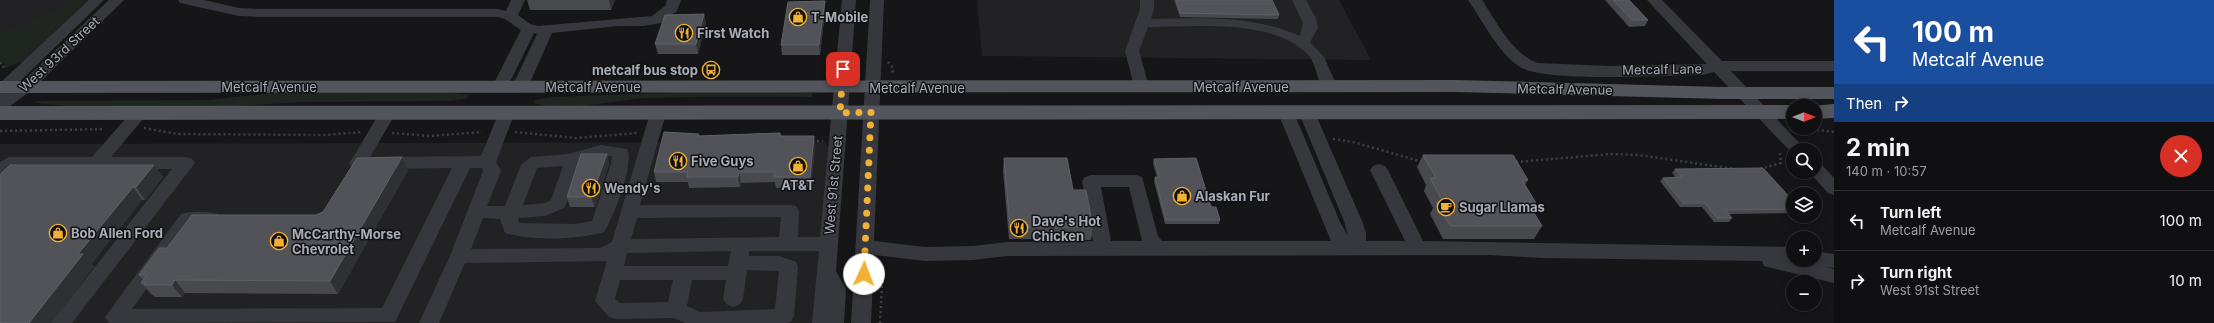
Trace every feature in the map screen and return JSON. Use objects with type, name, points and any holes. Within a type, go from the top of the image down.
[{"type":"main road","name":"Metcalf Avenue","points":[[1,93],[27,86],[842,88],[1455,86],[1743,93],[1834,93]]},
{"type":"main road","points":[[500,87],[507,112]]},
{"type":"main road","points":[[507,112],[520,87]]},
{"type":"main road","points":[[1822,112],[1834,111]]},
{"type":"main road","name":"Metcalf Avenue","points":[[0,113],[1786,112]]},
{"type":"street","name":"West 93rd Street","points":[[1,93],[97,0]]},
{"type":"street","name":"West 93rd Street","points":[[27,86],[117,0]]},
{"type":"street","points":[[185,0],[239,12],[259,13],[498,13],[510,16],[529,28],[538,30],[547,28],[656,20],[672,8],[674,0]]},
{"type":"street","points":[[510,16],[518,0]]},
{"type":"street","name":"West 91st Street","points":[[822,323],[849,0]]},
{"type":"street","points":[[861,323],[877,0]]},
{"type":"street","points":[[1141,87],[1132,51],[1143,23],[1147,9],[1147,0]]},
{"type":"street","points":[[1299,0],[1312,26],[1310,35],[1301,43]]},
{"type":"street","name":"Metcalf Lane","points":[[1475,0],[1512,52],[1528,65],[1561,70],[1702,70],[1718,66],[1834,66]]},
{"type":"street","points":[[1654,0],[1791,143]]},
{"type":"street","points":[[1143,23],[1238,23],[1256,25],[1290,37],[1314,53],[1329,86]]},
{"type":"street","points":[[500,87],[529,28]]},
{"type":"street","points":[[520,87],[547,28]]},
{"type":"street","points":[[487,162],[507,112]]},
{"type":"street","points":[[612,273],[684,273],[738,268],[779,262],[789,267],[784,316],[698,320],[676,310],[616,310],[605,301],[612,273],[630,212],[640,170],[658,112]]},
{"type":"street","points":[[96,163],[140,113]]},
{"type":"street","points":[[388,113],[354,169],[464,162],[487,162]]},
{"type":"street","points":[[1286,113],[1331,222],[1340,240],[1357,249]]},
{"type":"street","points":[[1307,113],[1353,221],[1357,233],[1357,249]]},
{"type":"street","points":[[602,150],[621,153],[620,164],[606,213],[598,227],[589,230],[519,230],[511,228],[509,219],[530,165],[537,161],[570,160],[590,152],[602,150]]},
{"type":"street","points":[[476,212],[549,210],[558,205],[573,162],[570,160]]},
{"type":"street","points":[[227,219],[187,218],[115,317],[267,320],[388,316],[464,162]]},
{"type":"street","points":[[429,323],[459,256],[492,171],[487,162]]},
{"type":"street","points":[[0,172],[9,163],[186,163],[61,323]]},
{"type":"street","points":[[1379,170],[1418,249]]},
{"type":"street","points":[[1103,248],[1091,181],[1136,181],[1149,238],[1157,248]]},
{"type":"street","points":[[630,212],[790,211],[788,244]]},
{"type":"street","points":[[733,299],[741,244]]},
{"type":"street","points":[[459,256],[603,255],[620,246],[828,244]]},
{"type":"street","points":[[865,247],[926,254],[973,253],[1008,249],[1157,248],[1418,249],[1689,252],[1748,255],[1786,254]]},
{"type":"street","points":[[1748,255],[1834,276]]},
{"type":"street","points":[[1822,259],[1834,261]]},
{"type":"street","points":[[826,271],[836,289],[834,323]]},
{"type":"street","points":[[676,310],[684,273]]},
{"type":"path","points":[[1822,130],[1834,132]]},
{"type":"shaded area","points":[[0,0],[89,0],[24,62],[0,62]]},
{"type":"shaded area","points":[[66,0],[84,0],[16,64],[5,68],[5,63],[0,62],[0,34],[70,3]]},
{"type":"shaded area","points":[[87,0],[86,3],[16,67],[20,62]]},
{"type":"shaded area","points":[[977,0],[1339,0],[1371,60],[982,56]]},
{"type":"shaded area","points":[[280,92],[440,92],[470,95],[466,99],[448,101],[301,102],[239,106],[66,106],[35,103],[37,101],[209,100]]},
{"type":"shaded area","points":[[699,92],[804,92],[812,93],[812,97],[649,98],[575,107],[547,106],[534,103],[535,100],[553,97]]},
{"type":"shaded area","points":[[825,142],[828,147],[828,165],[813,323],[0,323],[0,144]]},
{"type":"building","points":[[1176,0],[1272,0],[1279,15],[1180,13]]},
{"type":"building","points":[[1613,0],[1629,0],[1648,20],[1632,20]]},
{"type":"building","points":[[825,1],[819,45],[781,45],[788,2]]},
{"type":"building","points":[[704,14],[696,44],[655,44],[665,15]]},
{"type":"building","points":[[664,132],[699,134],[698,136],[780,133],[780,136],[814,136],[810,177],[774,177],[775,172],[739,172],[738,177],[687,177],[688,172],[654,172]]},
{"type":"building","points":[[581,154],[607,154],[591,197],[567,197]]},
{"type":"building","points":[[1423,155],[1513,155],[1528,180],[1522,180],[1536,203],[1528,203],[1542,226],[1450,226],[1436,202],[1443,202],[1430,178],[1436,178]]},
{"type":"building","name":"McCarthy-Morse Chevrolet","points":[[402,157],[330,281],[175,280],[172,285],[144,285],[146,283],[141,283],[147,275],[139,275],[159,248],[167,248],[192,215],[316,215],[323,212],[357,158]]},
{"type":"building","points":[[1004,158],[1067,158],[1073,190],[1086,190],[1093,227],[1010,227]]},
{"type":"building","name":"Alaskan Fur","points":[[1196,158],[1211,207],[1216,207],[1220,220],[1166,220],[1155,177],[1159,177],[1154,159]]},
{"type":"building","name":"Bob Allen Ford","points":[[10,165],[154,165],[136,187],[133,187],[78,254],[83,254],[29,323],[0,323],[0,175]]},
{"type":"building","points":[[1763,168],[1786,193],[1786,209],[1725,210],[1732,218],[1717,218],[1705,203],[1683,203],[1663,178],[1682,177],[1675,169]]},
{"type":"place","name":"T-Mobile","points":[[798,17]]},
{"type":"place","name":"First Watch","points":[[684,33]]},
{"type":"place","name":"metcalf bus stop","points":[[711,70]]},
{"type":"place","name":"Five Guys","points":[[678,161]]},
{"type":"place","name":"AT&T","points":[[798,166]]},
{"type":"place","name":"Wendy's","points":[[591,188]]},
{"type":"place","name":"Alaskan Fur","points":[[1182,196]]},
{"type":"place","name":"Sugar Llamas","points":[[1446,207]]},
{"type":"place","name":"Dave's Hot Chicken","points":[[1019,228]]},
{"type":"place","name":"Bob Allen Ford","points":[[58,233]]},
{"type":"place","name":"McCarthy-Morse Chevrolet","points":[[279,241]]},
{"type":"route","points":[[843,69],[840,113],[871,112],[864,274]]}]
